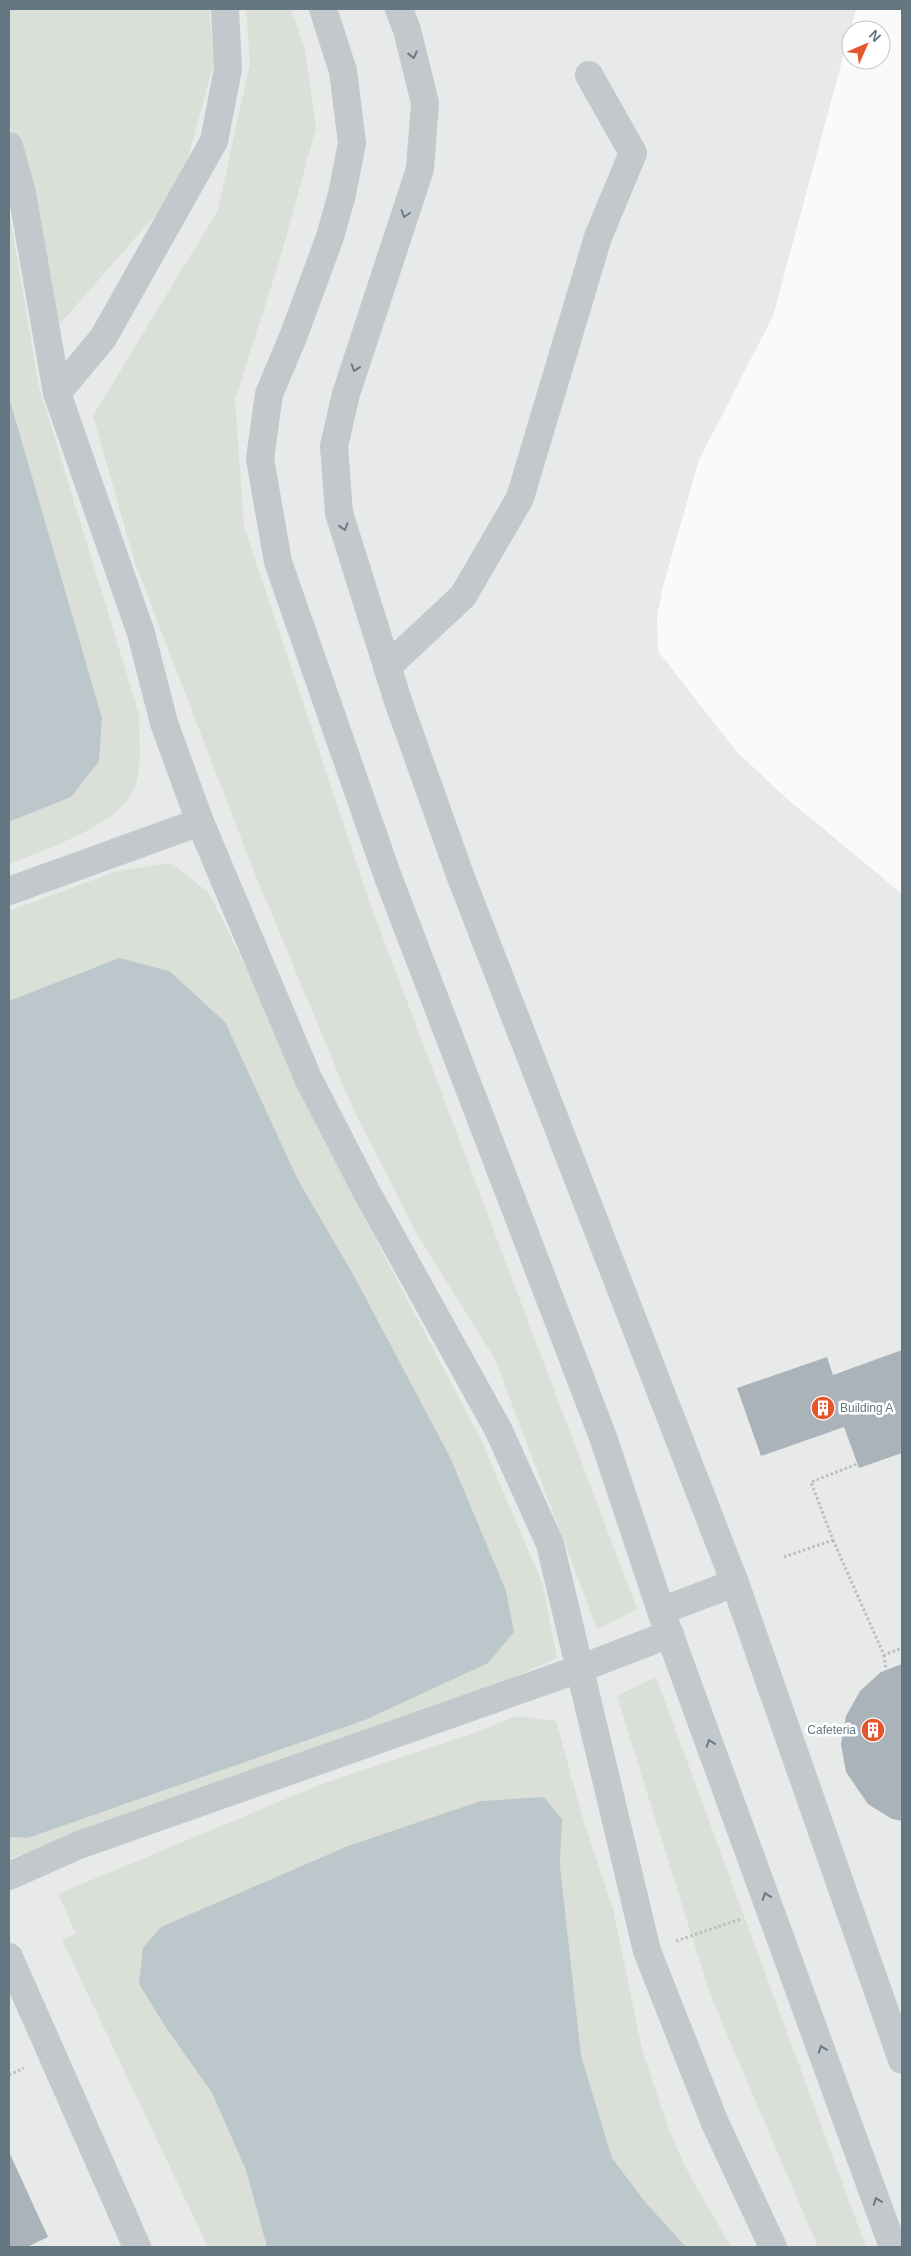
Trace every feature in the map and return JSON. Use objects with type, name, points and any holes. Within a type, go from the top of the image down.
[{"type":"lane","points":[[57,394],[103,338],[214,141],[228,69],[225,9]]},
{"type":"lane","points":[[323,9],[343,71],[352,143],[342,194],[330,238],[293,337],[269,394],[260,459],[278,562],[388,877],[603,1437],[666,1623],[894,2247]]},
{"type":"lane","points":[[399,9],[407,30],[426,103],[420,168],[346,394],[334,446],[339,513],[387,667],[460,876],[735,1583],[902,2060]]},
{"type":"lane","points":[[387,667],[463,596],[520,498],[598,237],[633,153],[589,75]]},
{"type":"lane","points":[[9,146],[22,193],[57,394],[141,633],[164,723],[200,822],[308,1078],[366,1191],[498,1429],[550,1544],[647,1951],[715,2123],[773,2247]]},
{"type":"lane","points":[[9,891],[200,822]]},
{"type":"lane","points":[[9,1876],[79,1845],[579,1668],[666,1623],[735,1583]]},
{"type":"lane","points":[[9,1957],[137,2247]]},
{"type":"path","points":[[857,1464],[811,1482],[884,1655],[886,1670]]},
{"type":"path","points":[[784,1557],[834,1540]]},
{"type":"path","points":[[884,1655],[902,1648]]},
{"type":"path","points":[[647,1951],[771,1908]]},
{"type":"shaded area","points":[[9,9],[856,9],[853,20],[841,20],[841,64],[773,316],[699,460],[662,590],[657,618],[658,651],[736,751],[785,797],[902,894],[902,2247],[9,2247]]},
{"type":"shaded area","points":[[9,9],[209,9],[214,62],[180,187],[58,326],[25,163],[9,125]]},
{"type":"shaded area","points":[[246,9],[291,9],[305,50],[316,128],[282,252],[235,400],[244,526],[369,901],[637,1609],[597,1629],[495,1359],[415,1231],[351,1104],[251,864],[135,563],[93,416],[218,210],[250,63]]},
{"type":"shaded area","points":[[9,211],[39,387],[139,714],[140,749],[136,784],[129,798],[116,811],[81,834],[9,864],[9,822],[71,797],[102,718],[9,397]]},
{"type":"shaded area","points":[[9,397],[102,718],[99,761],[71,797],[9,822]]},
{"type":"shaded area","points":[[171,863],[209,893],[257,990],[323,1139],[482,1442],[543,1585],[557,1658],[491,1687],[9,1859],[9,1837],[28,1838],[365,1720],[450,1457],[353,1274],[298,1180],[119,958],[9,1001],[9,911],[117,871]]},
{"type":"shaded area","points":[[119,958],[169,971],[225,1022],[298,1180],[353,1274],[450,1457],[506,1591],[514,1632],[488,1663],[365,1720],[28,1838],[9,1837],[9,1001]]},
{"type":"shaded area","points":[[656,1677],[866,2247],[818,2247],[710,1994],[617,1696]]},
{"type":"shaded area","points":[[517,1716],[556,1721],[584,1822],[613,1909],[642,2049],[670,2133],[689,2174],[731,2247],[686,2247],[646,2203],[612,2158],[581,2055],[560,1865],[562,1819],[139,1984],[165,2026],[212,2093],[246,2170],[267,2247],[208,2247],[62,1940],[76,1934],[58,1894],[322,1784],[469,1735]]},
{"type":"shaded area","points":[[544,1797],[562,1819],[560,1865],[581,2055],[612,2158],[646,2203],[686,2247],[267,2247],[246,2170],[212,2093],[165,2026],[139,1984],[143,1948],[161,1927],[348,1846],[481,1801]]},
{"type":"building","name":"Building A","points":[[902,1350],[902,1453],[859,1468],[844,1427],[761,1456],[737,1388],[827,1357],[833,1375]]},
{"type":"building","name":"Cafeteria","points":[[902,1664],[902,1821],[892,1819],[868,1804],[846,1772],[841,1744],[846,1716],[860,1691],[881,1672]]},
{"type":"building","points":[[9,2152],[48,2237],[27,2247],[9,2247]]},
{"type":"place","name":"Building A","points":[[823,1408]]},
{"type":"place","name":"Cafeteria","points":[[873,1730]]}]
